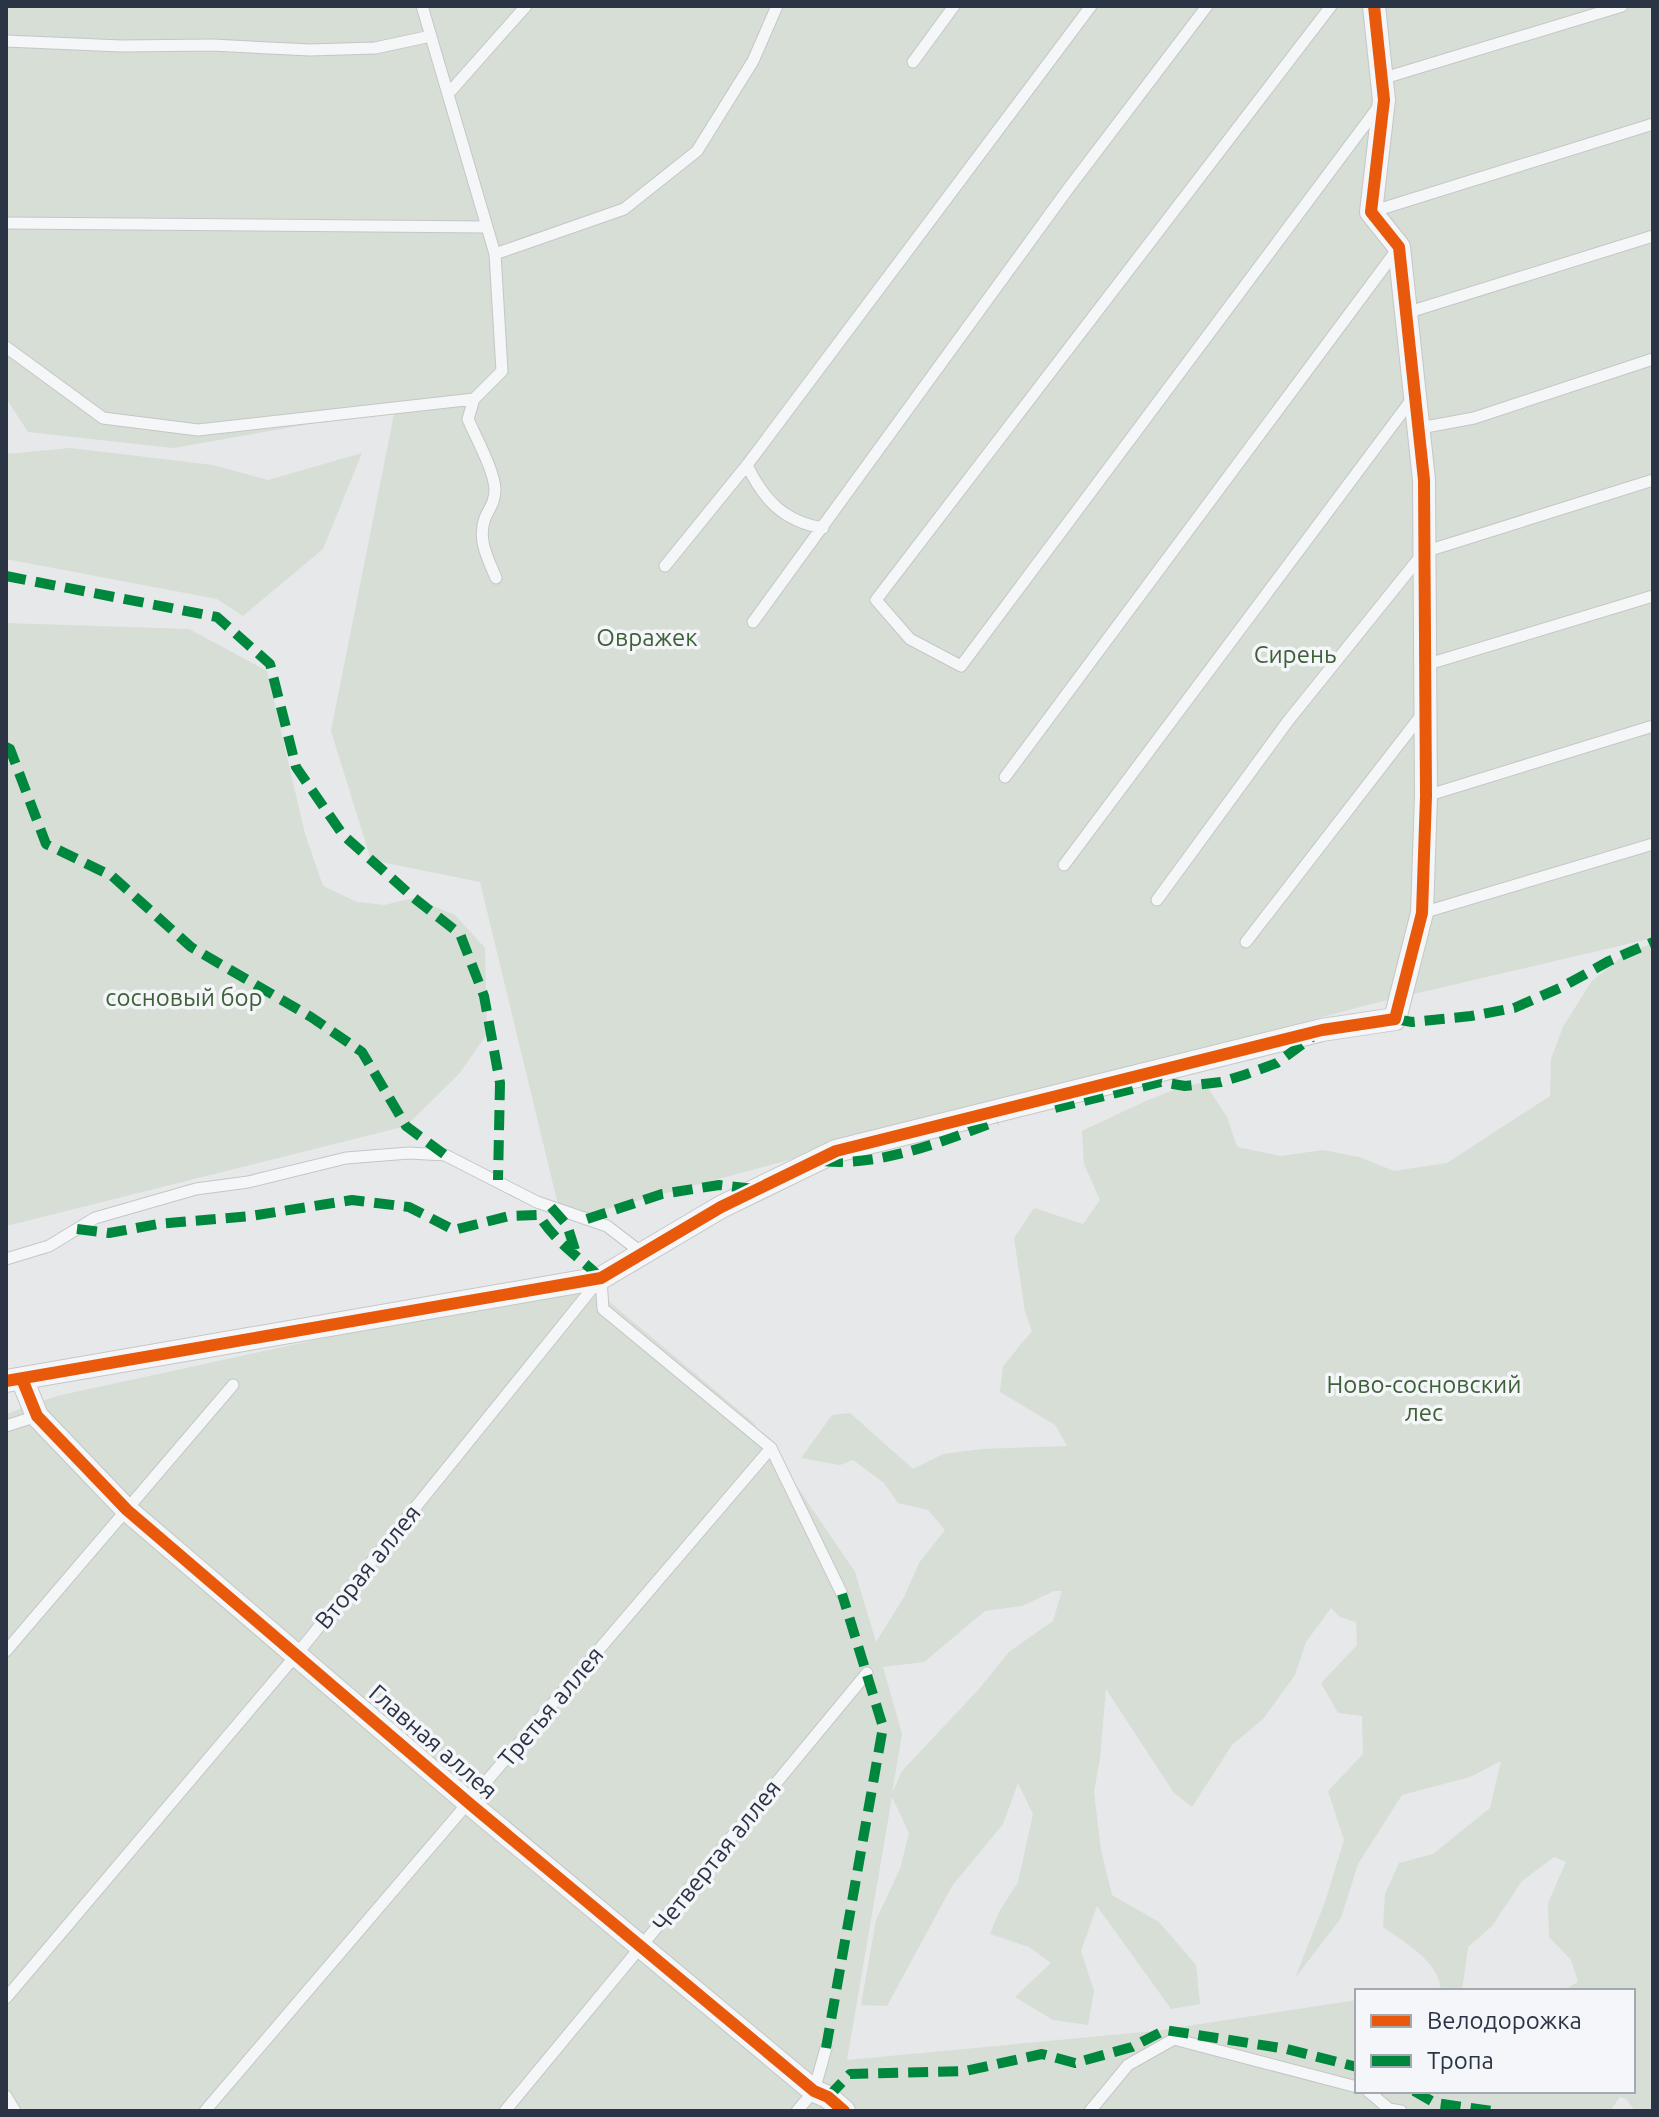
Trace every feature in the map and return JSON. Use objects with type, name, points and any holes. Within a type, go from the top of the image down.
[{"type":"street","points":[[14,1380],[601,1278],[721,1207],[836,1151],[1322,1030],[1395,1019],[1422,913],[1426,796],[1424,480],[1399,247],[1371,212],[1382,90],[1374,6]]},
{"type":"street","name":"Главная аллея","points":[[14,1380],[37,1416],[127,1510],[470,1804],[814,2091],[828,2097],[844,2111]]},
{"type":"lane","points":[[422,6],[495,254],[502,371],[474,399],[468,419],[492,473],[495,488],[494,504],[485,519],[482,543],[496,578]]},
{"type":"lane","points":[[448,94],[526,6]]},
{"type":"lane","points":[[495,254],[624,209],[697,151],[753,61],[777,6]]},
{"type":"lane","points":[[913,62],[954,6]]},
{"type":"lane","points":[[665,566],[747,465],[1091,6]]},
{"type":"lane","points":[[753,622],[1068,189],[1207,6]]},
{"type":"lane","points":[[1331,6],[876,600],[910,639],[961,666],[1382,90],[1622,6]]},
{"type":"lane","points":[[6,41],[310,50],[375,48],[431,36]]},
{"type":"lane","points":[[1371,212],[1653,124]]},
{"type":"lane","points":[[6,223],[487,227]]},
{"type":"lane","points":[[1406,313],[1653,236]]},
{"type":"lane","points":[[1005,777],[1399,247]]},
{"type":"lane","points":[[6,347],[103,418],[198,430],[474,399]]},
{"type":"lane","points":[[1420,428],[1474,418],[1653,359]]},
{"type":"lane","points":[[1064,865],[1415,395]]},
{"type":"lane","points":[[747,465],[771,504],[802,525],[823,528]]},
{"type":"lane","points":[[1157,900],[1288,721],[1424,552],[1653,480]]},
{"type":"lane","points":[[1425,665],[1653,596]]},
{"type":"lane","points":[[1246,942],[1426,710]]},
{"type":"lane","points":[[1426,796],[1653,726]]},
{"type":"lane","points":[[1422,913],[1653,844]]},
{"type":"lane","points":[[6,1259],[49,1246],[95,1218],[196,1189],[248,1182],[346,1158],[409,1153],[445,1155],[537,1202],[607,1226],[642,1253]]},
{"type":"lane","points":[[601,1278],[603,1309],[771,1448],[842,1594]]},
{"type":"lane","name":"Вторая аллея","points":[[6,1998],[297,1654],[601,1278]]},
{"type":"lane","points":[[6,1651],[233,1385]]},
{"type":"lane","points":[[6,1426],[37,1416]]},
{"type":"lane","name":"Третья аллея","points":[[205,2111],[771,1448]]},
{"type":"lane","name":"Четвертая аллея","points":[[505,2111],[867,1673]]},
{"type":"lane","points":[[1090,2111],[1128,2065],[1174,2039],[1355,2086]]},
{"type":"lane","points":[[797,2111],[814,2091],[826,2048]]},
{"type":"lane","points":[[1371,2093],[1392,2110]]},
{"type":"lane","points":[[6,2096],[15,2111]]},
{"type":"green space","points":[[6,6],[1653,6],[1653,938],[1371,1004],[562,1221],[480,882],[371,860],[331,731],[395,409],[173,448],[28,432],[6,398]]},
{"type":"green space","points":[[70,448],[213,465],[268,480],[362,453],[323,549],[243,616],[217,599],[6,559],[6,454]]},
{"type":"green space","name":"сосновый бор","points":[[6,623],[189,629],[267,671],[305,834],[323,886],[357,902],[384,905],[414,898],[455,915],[485,948],[487,1034],[459,1074],[406,1126],[6,1226]]},
{"type":"green space","name":"Ново-сосновский лес","points":[[1653,943],[1653,2111],[1635,2111],[1626,2099],[1620,2097],[1610,2111],[18,2111],[6,2094],[6,1414],[57,1396],[601,1278],[600,1294],[754,1423],[855,1572],[876,1642],[904,1597],[919,1563],[945,1530],[928,1510],[898,1503],[884,1483],[853,1460],[840,1465],[801,1458],[832,1415],[850,1413],[913,1469],[943,1454],[982,1449],[1067,1446],[1055,1425],[1000,1392],[1003,1366],[1032,1331],[1025,1312],[1014,1238],[1034,1208],[1083,1224],[1100,1200],[1084,1164],[1082,1131],[1157,1096],[1204,1082],[1227,1117],[1237,1147],[1281,1156],[1323,1150],[1359,1157],[1394,1171],[1447,1163],[1550,1096],[1551,1059],[1563,1027],[1591,982],[1624,955]],"holes":[[[1054,1591],[1062,1591],[1053,1621],[1009,1652],[979,1689],[902,1771],[892,1793],[902,1734],[883,1667],[924,1662],[985,1611],[1022,1606]],[[1331,1608],[1340,1617],[1356,1622],[1357,1645],[1321,1683],[1338,1713],[1362,1716],[1363,1754],[1328,1791],[1344,1840],[1325,1902],[1295,1978],[1341,1918],[1358,1864],[1402,1795],[1470,1777],[1501,1761],[1490,1808],[1433,1854],[1399,1863],[1385,1894],[1383,1927],[1428,1962],[1441,1989],[1462,1989],[1468,1947],[1492,1926],[1522,1881],[1554,1857],[1566,1862],[1548,1903],[1549,1937],[1571,1960],[1578,1982],[1566,1989],[1635,1989],[1635,2093],[1355,2093],[1355,2000],[1155,2031],[847,2060],[892,1797],[909,1833],[900,1869],[876,1920],[861,2005],[887,2006],[952,1886],[1003,1824],[1018,1783],[1033,1814],[1018,1882],[999,1912],[990,1934],[1029,1947],[1051,1963],[1015,1997],[1053,2020],[1088,2025],[1094,1991],[1081,1951],[1097,1906],[1171,2009],[1200,2004],[1196,1965],[1159,1922],[1112,1895],[1101,1850],[1094,1792],[1106,1689],[1174,1793],[1192,1807],[1232,1745],[1263,1719],[1295,1675],[1306,1642]]]},
{"type":"marked path","points":[[6,576],[217,617],[270,664],[296,767],[343,835],[460,934],[484,996],[500,1083],[498,1180]]},
{"type":"marked path","points":[[6,747],[10,749],[46,844],[112,876],[191,947],[311,1017],[362,1052],[406,1126],[445,1155]]},
{"type":"marked path","points":[[1395,1019],[1412,1022],[1514,1008],[1653,942]]},
{"type":"marked path","points":[[1055,1108],[1161,1082],[1185,1086],[1221,1082],[1277,1063],[1312,1037]]},
{"type":"marked path","points":[[823,1161],[867,1160],[912,1151],[997,1121]]},
{"type":"marked path","points":[[587,1219],[662,1194],[719,1185],[754,1189]]},
{"type":"marked path","points":[[77,1229],[109,1233],[352,1200],[409,1207],[454,1230],[509,1216],[539,1215],[559,1241],[601,1278]]},
{"type":"marked path","points":[[551,1207],[567,1225],[577,1256]]},
{"type":"marked path","points":[[826,2048],[883,1727],[842,1594]]},
{"type":"marked path","points":[[828,2097],[850,2074],[965,2071],[1042,2054],[1075,2063],[1132,2047],[1165,2030],[1287,2049],[1355,2066]]},
{"type":"marked path","points":[[1418,2093],[1435,2103],[1492,2111]]},
{"type":"cycle path","points":[[6,1381],[601,1278],[721,1207],[836,1151],[1322,1030],[1395,1019],[1422,913],[1426,796],[1424,480],[1399,247],[1371,212],[1384,100],[1374,6]]},
{"type":"cycle path","points":[[22,1379],[37,1416],[127,1510],[470,1804],[814,2091],[828,2097],[844,2111]]},
{"type":"park label","name":"Овражек","points":[[647,638]]},
{"type":"park label","name":"Сирень","points":[[1295,655]]}]
